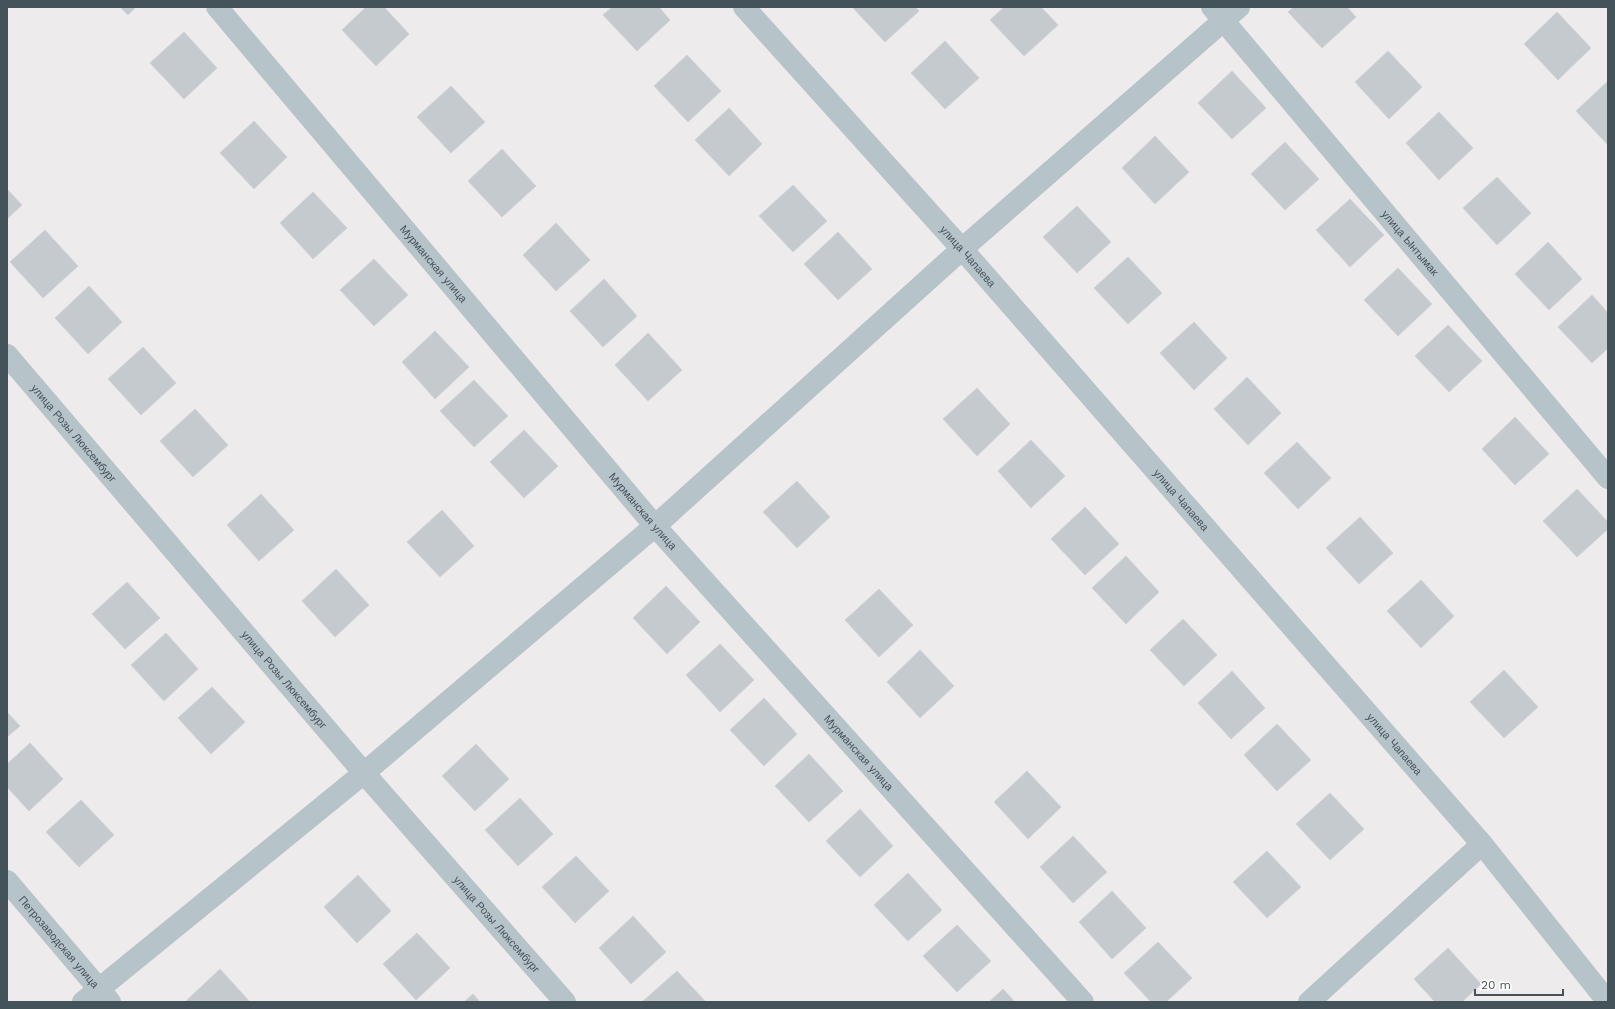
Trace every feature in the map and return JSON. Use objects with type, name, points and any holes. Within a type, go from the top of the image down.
[{"type":"street","name":"Мурманская улица","points":[[217,7],[655,526],[1083,1002]]},
{"type":"street","name":"улица Чапаева","points":[[744,7],[962,249],[1482,844],[1608,1002]]},
{"type":"street","points":[[97,998],[655,526],[1225,11]]},
{"type":"street","name":"улица Ынтымак","points":[[1225,11],[1608,478]]},
{"type":"street","name":"улица Розы Люксембург","points":[[7,355],[364,773],[565,1002]]},
{"type":"street","points":[[1309,1002],[1482,844]]},
{"type":"street","name":"Петрозаводская улица","points":[[7,881],[97,998]]},
{"type":"building","points":[[120,7],[136,7],[128,15]]},
{"type":"building","points":[[366,7],[384,7],[409,34],[376,66],[342,30]]},
{"type":"building","points":[[612,7],[659,7],[670,20],[637,51],[603,15]]},
{"type":"building","points":[[852,7],[915,7],[919,11],[885,42]]},
{"type":"building","points":[[1004,7],[1041,7],[1058,25],[1024,56],[990,20]]},
{"type":"building","points":[[1294,7],[1347,7],[1356,17],[1322,48],[1288,12]]},
{"type":"building","points":[[1557,12],[1591,48],[1558,80],[1524,44]]},
{"type":"building","points":[[184,32],[217,68],[184,99],[150,63]]},
{"type":"building","points":[[945,41],[979,78],[945,109],[911,73]]},
{"type":"building","points":[[1388,51],[1422,87],[1389,119],[1355,82]]},
{"type":"building","points":[[687,55],[721,91],[688,122],[654,86]]},
{"type":"building","points":[[1232,71],[1266,108],[1232,139],[1198,103]]},
{"type":"building","points":[[1608,81],[1608,145],[1576,111]]},
{"type":"building","points":[[451,86],[485,122],[451,153],[417,117]]},
{"type":"building","points":[[729,108],[762,144],[729,176],[695,140]]},
{"type":"building","points":[[1439,112],[1473,148],[1439,180],[1406,143]]},
{"type":"building","points":[[254,121],[287,157],[254,189],[220,153]]},
{"type":"building","points":[[1155,136],[1189,172],[1155,204],[1122,168]]},
{"type":"building","points":[[1285,142],[1319,179],[1285,210],[1251,174]]},
{"type":"building","points":[[502,149],[536,186],[502,217],[468,181]]},
{"type":"building","points":[[1497,177],[1531,213],[1497,245],[1463,208]]},
{"type":"building","points":[[793,185],[827,221],[793,252],[759,216]]},
{"type":"building","points":[[7,189],[22,205],[7,219]]},
{"type":"building","points":[[313,192],[347,228],[313,259],[280,223]]},
{"type":"building","points":[[1350,199],[1384,235],[1350,267],[1316,230]]},
{"type":"building","points":[[1077,206],[1111,242],[1077,273],[1043,237]]},
{"type":"building","points":[[556,223],[590,260],[556,291],[523,255]]},
{"type":"building","points":[[45,230],[78,266],[43,298],[10,262]]},
{"type":"building","points":[[838,232],[872,269],[838,300],[804,264]]},
{"type":"building","points":[[1548,242],[1582,279],[1549,310],[1515,274]]},
{"type":"building","points":[[1128,257],[1162,293],[1128,324],[1094,288]]},
{"type":"building","points":[[374,259],[408,295],[374,326],[340,290]]},
{"type":"building","points":[[1398,268],[1432,304],[1398,336],[1364,300]]},
{"type":"building","points":[[604,279],[637,316],[603,347],[570,311]]},
{"type":"building","points":[[89,286],[122,322],[88,354],[55,318]]},
{"type":"building","points":[[1592,295],[1608,313],[1608,348],[1592,363],[1558,327]]},
{"type":"building","points":[[1194,322],[1227,358],[1194,390],[1160,353]]},
{"type":"building","points":[[1448,325],[1482,361],[1449,392],[1415,356]]},
{"type":"building","points":[[435,331],[469,367],[435,399],[402,362]]},
{"type":"building","points":[[648,333],[682,370],[648,401],[615,365]]},
{"type":"building","points":[[143,347],[176,383],[141,415],[108,379]]},
{"type":"building","points":[[1247,377],[1281,413],[1248,445],[1214,409]]},
{"type":"building","points":[[474,380],[508,416],[474,447],[440,411]]},
{"type":"building","points":[[977,388],[1010,424],[977,456],[943,419]]},
{"type":"building","points":[[195,409],[228,445],[193,477],[160,441]]},
{"type":"building","points":[[1515,417],[1549,454],[1515,485],[1482,449]]},
{"type":"building","points":[[524,430],[558,466],[524,498],[490,462]]},
{"type":"building","points":[[1031,440],[1065,476],[1031,508],[998,471]]},
{"type":"building","points":[[1297,442],[1331,478],[1298,509],[1264,473]]},
{"type":"building","points":[[797,481],[830,517],[797,548],[763,512]]},
{"type":"building","points":[[1577,489],[1608,522],[1608,529],[1577,557],[1543,521]]},
{"type":"building","points":[[261,494],[294,530],[259,561],[227,525]]},
{"type":"building","points":[[1085,507],[1119,544],[1085,575],[1051,539]]},
{"type":"building","points":[[442,510],[474,546],[440,577],[407,542]]},
{"type":"building","points":[[1360,517],[1393,553],[1359,584],[1326,548]]},
{"type":"building","points":[[1126,556],[1159,592],[1126,624],[1092,588]]},
{"type":"building","points":[[336,569],[369,605],[335,637],[302,601]]},
{"type":"building","points":[[1421,580],[1454,616],[1421,648],[1387,611]]},
{"type":"building","points":[[127,582],[160,618],[125,649],[92,614]]},
{"type":"building","points":[[666,586],[700,622],[667,654],[633,618]]},
{"type":"building","points":[[879,589],[913,625],[879,657],[845,620]]},
{"type":"building","points":[[1183,619],[1217,655],[1184,686],[1150,650]]},
{"type":"building","points":[[166,633],[198,669],[164,701],[131,665]]},
{"type":"building","points":[[720,644],[754,680],[720,712],[686,675]]},
{"type":"building","points":[[920,650],[954,686],[920,718],[887,682]]},
{"type":"building","points":[[1504,670],[1538,707],[1504,738],[1470,702]]},
{"type":"building","points":[[1232,671],[1265,708],[1231,739],[1198,703]]},
{"type":"building","points":[[212,687],[245,722],[211,754],[178,718]]},
{"type":"building","points":[[764,698],[797,734],[764,766],[730,730]]},
{"type":"building","points":[[7,712],[20,726],[7,737]]},
{"type":"building","points":[[1277,724],[1311,760],[1277,791],[1244,755]]},
{"type":"building","points":[[30,743],[63,779],[29,811],[7,787],[7,764]]},
{"type":"building","points":[[476,744],[509,779],[475,811],[442,776]]},
{"type":"building","points":[[809,754],[843,791],[809,822],[775,786]]},
{"type":"building","points":[[1027,771],[1061,807],[1028,839],[994,802]]},
{"type":"building","points":[[1330,793],[1364,829],[1330,860],[1296,824]]},
{"type":"building","points":[[520,798],[553,834],[518,866],[485,830]]},
{"type":"building","points":[[81,800],[114,835],[79,867],[46,832]]},
{"type":"building","points":[[860,809],[893,846],[860,877],[826,841]]},
{"type":"building","points":[[1073,836],[1107,872],[1073,903],[1040,867]]},
{"type":"building","points":[[1267,851],[1301,887],[1267,918],[1233,882]]},
{"type":"building","points":[[576,856],[609,891],[575,923],[542,887]]},
{"type":"building","points":[[908,873],[942,910],[908,941],[874,905]]},
{"type":"building","points":[[358,875],[391,911],[357,943],[324,907]]},
{"type":"building","points":[[1112,891],[1146,928],[1112,959],[1079,922]]},
{"type":"building","points":[[633,916],[666,952],[631,984],[599,948]]},
{"type":"building","points":[[957,925],[991,961],[957,992],[923,956]]},
{"type":"building","points":[[417,933],[450,968],[416,1000],[383,964]]},
{"type":"building","points":[[1158,942],[1192,978],[1166,1002],[1151,1002],[1124,973]]},
{"type":"building","points":[[1448,948],[1481,984],[1462,1002],[1435,1002],[1414,979]]},
{"type":"building","points":[[220,969],[250,1002],[186,1002],[186,1001]]},
{"type":"building","points":[[677,971],[706,1002],[642,1002]]},
{"type":"building","points":[[1003,989],[1015,1002],[989,1002]]},
{"type":"building","points":[[473,994],[480,1002],[464,1002]]}]
